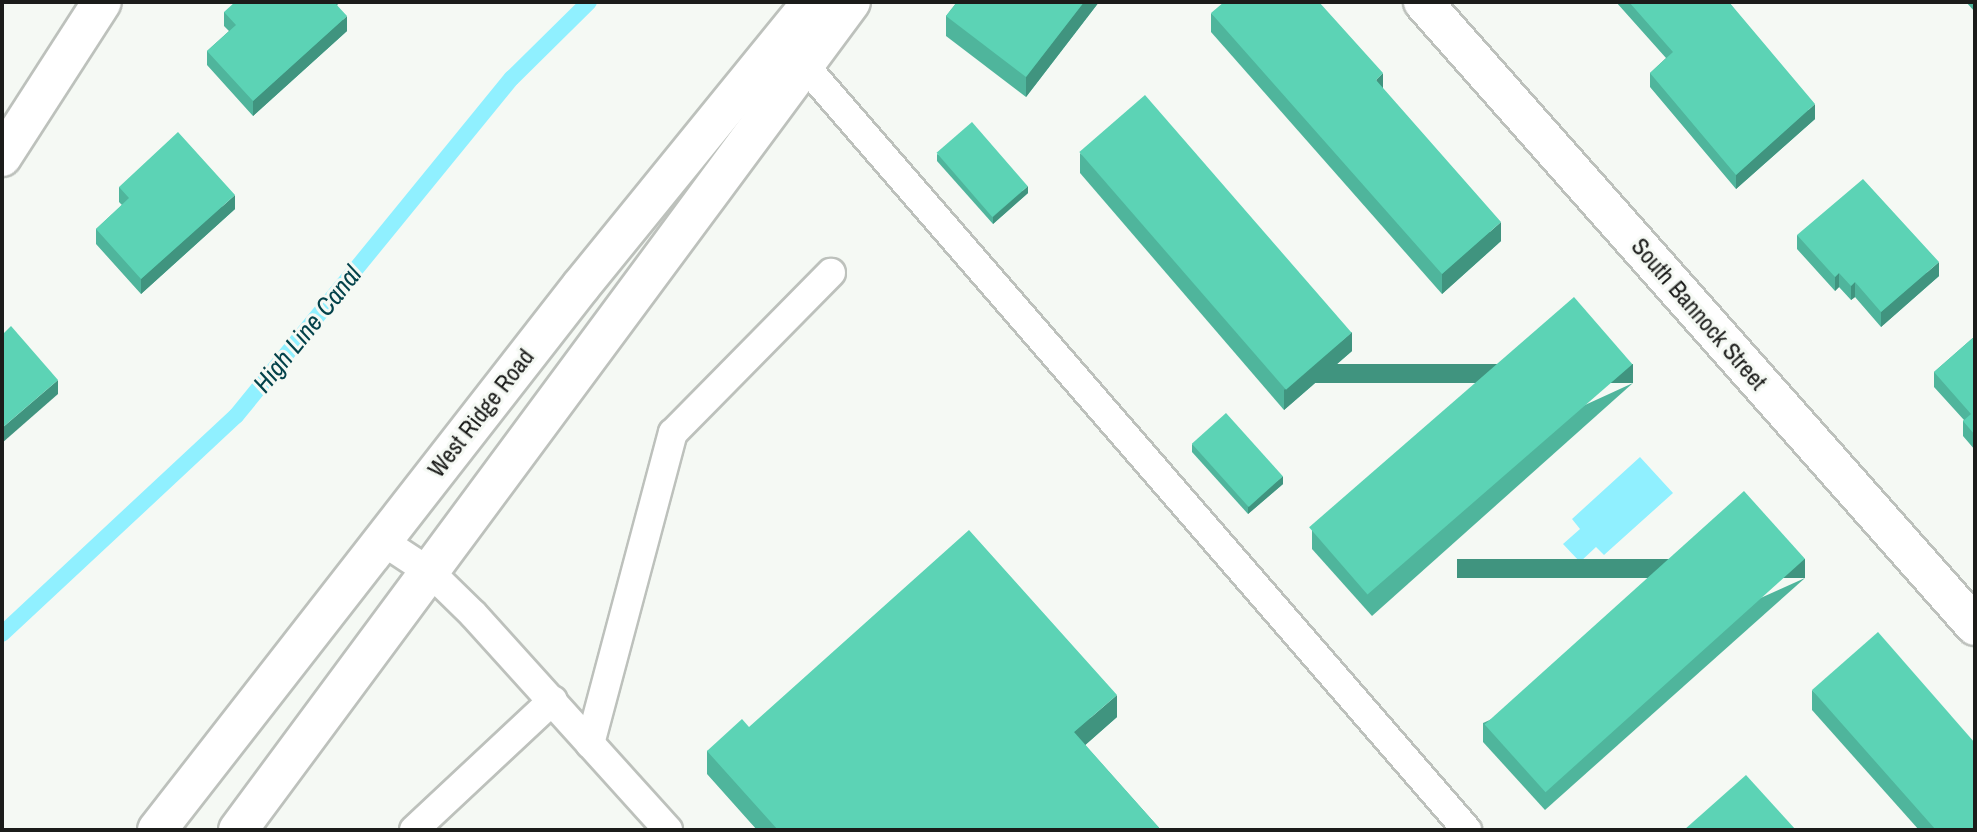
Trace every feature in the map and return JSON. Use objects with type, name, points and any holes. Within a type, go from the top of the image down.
[{"type":"street","points":[[2,157],[102,2]]},
{"type":"street","name":"West Ridge Road","points":[[238,830],[430,573],[793,52],[812,2]]},
{"type":"street","name":"West Ridge Road","points":[[157,830],[381,540],[793,52],[851,2]]},
{"type":"street","name":"South Bannock Street","points":[[1423,2],[1975,626]]},
{"type":"lane","points":[[793,52],[1467,830]]},
{"type":"lane","points":[[590,744],[673,433],[831,273]]},
{"type":"lane","points":[[381,540],[430,573],[553,701],[667,830]]},
{"type":"lane","points":[[414,830],[553,701]]},
{"type":"water","points":[[1640,457],[1673,493],[1604,555],[1596,547],[1580,562],[1563,544],[1580,529],[1572,519]]},
{"type":"building","points":[[235,2],[334,2],[347,16],[253,101],[207,51],[236,25],[224,12]]},
{"type":"building","points":[[957,2],[1084,2],[1026,77],[946,16]]},
{"type":"building","points":[[1224,2],[1319,2],[1383,73],[1376,80],[1501,222],[1442,274],[1211,13]]},
{"type":"building","points":[[1629,2],[1729,2],[1815,104],[1736,175],[1650,73],[1673,52]]},
{"type":"building","points":[[1145,95],[1352,333],[1286,390],[1079,152]]},
{"type":"building","points":[[972,122],[1028,186],[992,217],[937,153]]},
{"type":"building","points":[[178,132],[235,195],[141,279],[96,229],[129,198],[119,187]]},
{"type":"building","points":[[1863,179],[1939,262],[1881,312],[1855,282],[1851,286],[1839,273],[1835,277],[1797,235]]},
{"type":"building","points":[[1574,297],[1632,364],[1367,594],[1309,527]]},
{"type":"building","points":[[11,326],[58,380],[2,428],[2,335]]},
{"type":"building","points":[[1975,336],[1975,435],[1963,421],[1971,414],[1934,372]]},
{"type":"building","points":[[1226,413],[1283,476],[1249,507],[1192,444]]},
{"type":"building","points":[[1744,491],[1805,559],[1546,792],[1485,725]]},
{"type":"building","points":[[969,530],[1117,695],[1074,732],[1161,830],[778,830],[707,751],[742,719],[749,727]]},
{"type":"building","points":[[1878,632],[1975,743],[1975,830],[1936,830],[1812,690]]},
{"type":"building","points":[[1746,775],[1796,830],[1684,830]]},
{"type":"waterway","name":"High Line Canal","points":[[2,634],[236,416],[512,78],[589,2]]}]
